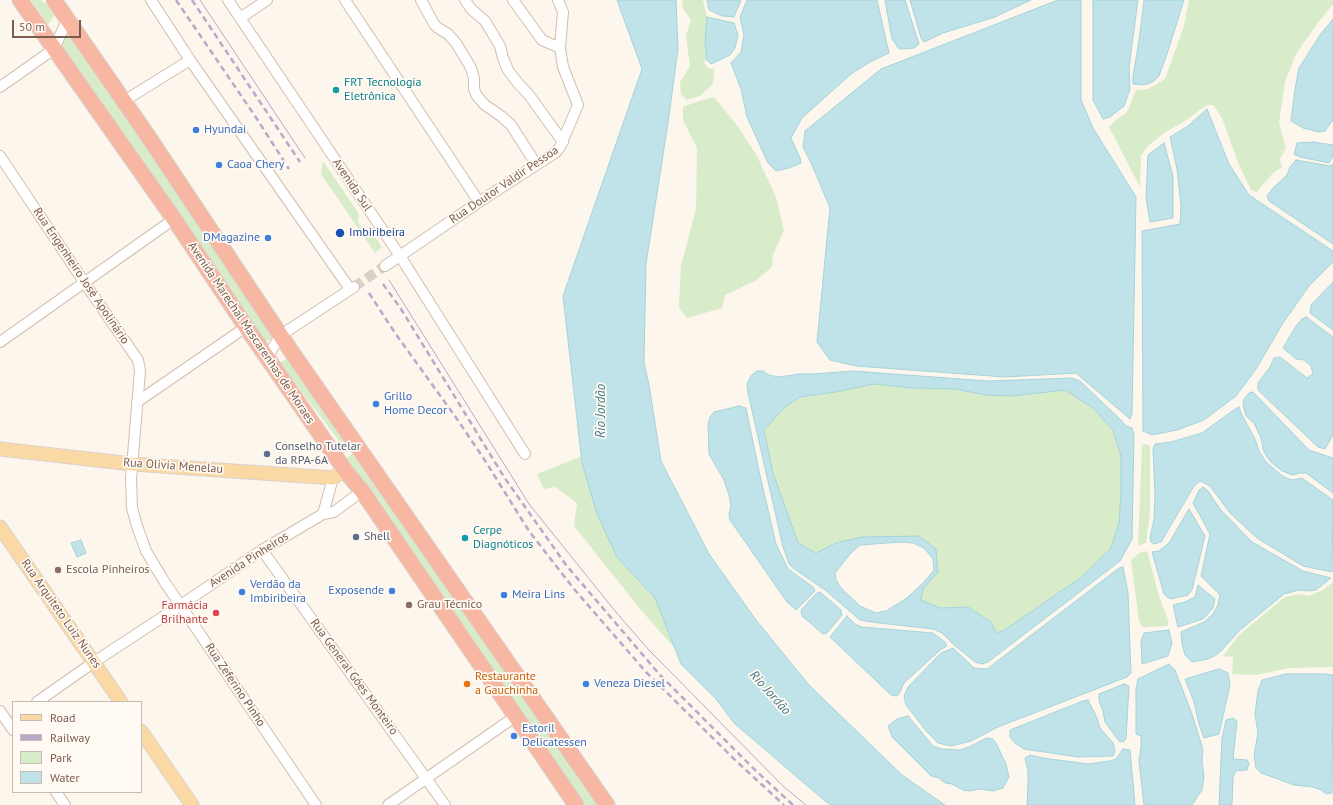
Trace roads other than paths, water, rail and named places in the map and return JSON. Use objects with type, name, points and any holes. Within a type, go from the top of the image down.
[{"type":"highway","name":"Avenida Marechal Mascarenhas de Moraes","points":[[20,0],[174,219],[267,357],[339,474],[362,491],[576,805]]},
{"type":"highway","name":"Avenida Marechal Mascarenhas de Moraes","points":[[54,0],[349,434],[607,805]]},
{"type":"highway","points":[[339,474],[349,434]]},
{"type":"main road","name":"Rua Olivia Menelau","points":[[0,449],[132,464],[339,474]]},
{"type":"main road","name":"Rua Arquiteto Luiz Nunes","points":[[0,527],[120,701]]},
{"type":"main road","points":[[142,732],[192,805]]},
{"type":"street","points":[[151,0],[190,60],[352,288],[281,335],[267,357]]},
{"type":"street","name":"Avenida Sul","points":[[228,0],[400,256],[524,454]]},
{"type":"street","points":[[240,18],[267,0]]},
{"type":"street","points":[[345,0],[479,202]]},
{"type":"street","points":[[421,0],[434,24],[448,34],[456,43],[471,68],[474,78],[474,89],[484,106],[505,119],[511,125],[536,164]]},
{"type":"street","points":[[465,0],[471,9],[485,21],[500,46],[508,70],[529,95],[563,142]]},
{"type":"street","points":[[513,0],[542,40],[560,48]]},
{"type":"street","name":"Rua Doutor Valdir Pessoa","points":[[385,266],[556,152],[563,142],[578,105],[563,67],[560,48],[563,12],[558,0]]},
{"type":"street","points":[[0,88],[54,49],[67,20]]},
{"type":"street","points":[[542,40],[562,30]]},
{"type":"street","points":[[124,101],[190,60]]},
{"type":"street","name":"Rua Engenheiro José Apolinário","points":[[0,156],[138,360],[140,370],[137,402]]},
{"type":"street","points":[[0,342],[174,219]]},
{"type":"street","points":[[137,402],[246,327]]},
{"type":"street","name":"Rua Zeferino Pinho","points":[[137,402],[131,479],[132,508],[146,551],[164,581],[316,805]]},
{"type":"street","points":[[323,514],[339,474]]},
{"type":"street","name":"Avenida Pinheiros","points":[[38,701],[94,662],[262,550],[323,514],[334,512],[362,491]]},
{"type":"street","name":"Rua General Góes Monteiro","points":[[262,550],[446,805]]},
{"type":"street","points":[[0,711],[8,725]]},
{"type":"street","points":[[388,805],[516,716]]},
{"type":"street","points":[[57,793],[65,805]]},
{"type":"water","name":"Rio Jordão","points":[[617,0],[676,0],[678,49],[646,264],[644,362],[661,461],[709,554],[756,620],[809,685],[902,775],[945,805],[831,805],[825,801],[734,723],[716,699],[681,664],[655,598],[617,557],[597,514],[582,463],[563,296],[642,69]]},
{"type":"water","points":[[707,0],[741,0],[734,17],[722,16],[709,10]]},
{"type":"water","points":[[747,0],[877,0],[889,53],[870,62],[851,74],[802,118],[791,138],[801,163],[776,171],[768,163],[747,117],[741,89],[731,63],[741,52],[744,35],[740,17]]},
{"type":"water","points":[[885,0],[905,0],[919,44],[914,48],[899,49],[892,39]]},
{"type":"water","points":[[910,0],[1031,0],[995,17],[943,33],[924,42],[921,38]]},
{"type":"water","points":[[1058,0],[1081,0],[1081,100],[1093,128],[1136,197],[1132,414],[1130,419],[1076,373],[1005,377],[856,366],[830,360],[817,342],[830,208],[803,147],[805,131],[881,69]]},
{"type":"water","points":[[1093,0],[1138,0],[1129,67],[1130,89],[1124,106],[1110,117],[1103,119],[1093,100]]},
{"type":"water","points":[[1144,0],[1184,0],[1159,76],[1153,82],[1144,85],[1133,84],[1133,76]]},
{"type":"water","points":[[707,17],[734,23],[738,35],[735,48],[730,55],[711,64],[707,60],[705,41]]},
{"type":"water","points":[[1333,19],[1333,120],[1325,131],[1319,132],[1303,128],[1291,121],[1299,68],[1320,35]]},
{"type":"water","points":[[1207,109],[1229,164],[1249,195],[1333,251],[1333,262],[1309,286],[1283,323],[1256,369],[1236,396],[1204,420],[1177,430],[1152,435],[1143,431],[1142,231],[1180,224],[1181,206],[1177,169],[1170,137],[1188,126]]},
{"type":"water","points":[[1313,142],[1333,145],[1333,156],[1329,163],[1300,157],[1294,154],[1297,143]]},
{"type":"water","points":[[1164,143],[1173,176],[1173,218],[1150,222],[1146,198],[1148,155]]},
{"type":"water","points":[[1296,160],[1330,166],[1333,164],[1333,244],[1269,201],[1267,196],[1287,175],[1290,167]]},
{"type":"water","points":[[1333,282],[1333,330],[1310,313],[1311,305]]},
{"type":"water","points":[[1306,317],[1333,337],[1333,435],[1325,449],[1318,447],[1258,390],[1258,383],[1270,367],[1274,358],[1280,357],[1307,378],[1313,374],[1311,366],[1304,360],[1296,359],[1283,348],[1296,326]]},
{"type":"water","points":[[757,371],[763,371],[769,375],[779,377],[800,374],[853,371],[988,381],[1072,378],[1080,381],[1126,426],[1132,428],[1134,434],[1132,539],[1120,561],[988,662],[982,664],[975,662],[942,633],[933,629],[860,620],[825,590],[789,564],[783,547],[748,393],[747,384],[751,376]],"holes":[[[874,384],[912,388],[954,389],[987,395],[1012,396],[1065,390],[1093,408],[1113,430],[1121,456],[1119,523],[1111,548],[1083,576],[1006,629],[997,633],[991,622],[968,607],[940,608],[921,600],[923,589],[938,572],[936,549],[919,536],[862,537],[836,543],[816,553],[798,543],[773,473],[764,430],[785,407],[800,397],[836,392]],[[901,542],[913,543],[924,548],[933,559],[934,570],[907,598],[886,611],[876,613],[860,606],[841,588],[836,580],[835,573],[851,553],[860,545]]]},
{"type":"water","points":[[1253,392],[1309,450],[1333,458],[1333,493],[1306,473],[1292,475],[1282,471],[1270,461],[1264,452],[1261,438],[1254,423],[1246,416],[1243,404],[1244,399],[1249,393]]},
{"type":"water","points":[[739,406],[746,408],[776,544],[788,569],[813,587],[815,591],[796,610],[787,602],[730,520],[729,514],[731,506],[729,495],[724,480],[709,454],[708,424],[710,417],[714,412]]},
{"type":"water","points":[[1239,407],[1255,439],[1259,451],[1266,462],[1286,478],[1292,480],[1302,478],[1333,500],[1332,572],[1303,566],[1257,538],[1230,513],[1210,486],[1200,481],[1194,486],[1161,542],[1154,544],[1151,542],[1150,538],[1154,519],[1155,494],[1153,449],[1155,444],[1171,442],[1202,433]]},
{"type":"water","points":[[1203,487],[1208,491],[1220,509],[1252,542],[1303,571],[1331,578],[1316,590],[1299,590],[1284,594],[1240,630],[1216,655],[1208,659],[1192,662],[1185,655],[1181,632],[1204,622],[1213,614],[1218,605],[1220,595],[1201,576],[1210,534],[1193,503],[1199,490]]},
{"type":"water","points":[[1189,509],[1205,536],[1192,590],[1188,595],[1170,599],[1164,594],[1152,552],[1159,551],[1169,543]]},
{"type":"water","points":[[81,540],[86,553],[77,557],[71,543]]},
{"type":"water","points":[[1123,567],[1128,593],[1131,673],[1127,677],[998,727],[971,741],[951,746],[938,743],[927,732],[906,705],[904,696],[908,687],[941,653],[953,648],[974,668],[987,669],[1119,568]]},
{"type":"water","points":[[1198,585],[1215,599],[1213,608],[1203,619],[1178,627],[1173,605],[1185,602],[1195,597]]},
{"type":"water","points":[[820,592],[841,610],[842,615],[827,633],[823,634],[802,616],[801,610],[817,593]]},
{"type":"water","points":[[847,616],[855,624],[862,627],[933,633],[945,642],[947,646],[940,650],[904,683],[899,694],[896,696],[891,695],[830,637]]},
{"type":"water","points":[[1169,630],[1172,643],[1168,656],[1142,664],[1141,641],[1144,633]]},
{"type":"water","points":[[1169,664],[1175,670],[1192,714],[1201,743],[1203,751],[1202,760],[1204,777],[1202,790],[1192,805],[1144,805],[1139,761],[1141,736],[1136,734],[1136,689],[1138,679]]},
{"type":"water","points":[[1219,669],[1228,673],[1230,685],[1219,734],[1204,738],[1194,702],[1185,679]]},
{"type":"water","points":[[1286,674],[1333,675],[1332,793],[1326,794],[1313,787],[1294,785],[1261,773],[1256,768],[1254,755],[1258,733],[1255,714],[1258,691],[1262,680]]},
{"type":"water","points":[[1124,684],[1129,686],[1126,739],[1123,742],[1119,741],[1105,722],[1099,701],[1099,694]]},
{"type":"water","points":[[1088,700],[1100,728],[1113,743],[1115,750],[1113,756],[1078,757],[1024,749],[1015,743],[1010,737],[1010,730]]},
{"type":"water","points":[[908,716],[933,746],[942,749],[960,750],[987,738],[993,739],[1006,764],[1009,777],[1003,788],[993,791],[980,789],[970,791],[963,790],[952,784],[945,783],[939,778],[931,776],[892,737],[888,726],[897,719]]},
{"type":"water","points":[[1233,718],[1237,721],[1233,759],[1247,760],[1249,763],[1247,770],[1236,771],[1233,777],[1232,805],[1219,805],[1222,738],[1226,720]]},
{"type":"water","points":[[1123,749],[1130,750],[1135,805],[1027,805],[1028,771],[1025,758],[1030,755],[1088,764],[1116,759]]},
{"type":"tunnel","points":[[354,287],[385,266]]},
{"type":"tram line","points":[[200,0],[305,158]]},
{"type":"tram line","points":[[389,280],[529,504],[615,611],[648,649],[783,786],[806,805]]},
{"type":"railway","points":[[176,0],[289,169]]},
{"type":"railway","points":[[192,0],[300,162]]},
{"type":"railway","points":[[383,284],[401,309],[504,477],[566,565],[660,675],[754,769],[793,805]]},
{"type":"railway","points":[[369,293],[395,333],[484,459],[529,531],[574,589],[646,672],[736,761],[784,805]]},
{"type":"place","name":"FRT Tecnologia Eletrônica","points":[[336,90]]},
{"type":"place","name":"Hyundai","points":[[196,130]]},
{"type":"place","name":"Caoa Chery","points":[[219,165]]},
{"type":"place","name":"Imbiribeira","points":[[340,233]]},
{"type":"place","name":"DMagazine","points":[[268,238]]},
{"type":"place","name":"Grillo Home Decor","points":[[376,404]]},
{"type":"place","name":"Conselho Tutelar da RPA-6A","points":[[267,454]]},
{"type":"place","name":"Shell","points":[[356,537]]},
{"type":"place","name":"Cerpe Diagnóticos","points":[[465,538]]},
{"type":"place","name":"Escola Pinheiros","points":[[58,570]]},
{"type":"place","name":"Exposende","points":[[392,591]]},
{"type":"place","name":"Verdão da Imbiribeira","points":[[242,592]]},
{"type":"place","name":"Meira Lins","points":[[504,595]]},
{"type":"place","name":"Grau Técnico","points":[[409,605]]},
{"type":"place","name":"Farmácia Brilhante","points":[[216,613]]},
{"type":"place","name":"Restaurante a Gauchinha","points":[[467,684]]},
{"type":"place","name":"Veneza Diesel","points":[[586,684]]},
{"type":"place","name":"Estoril Delicatessen","points":[[514,736]]}]
